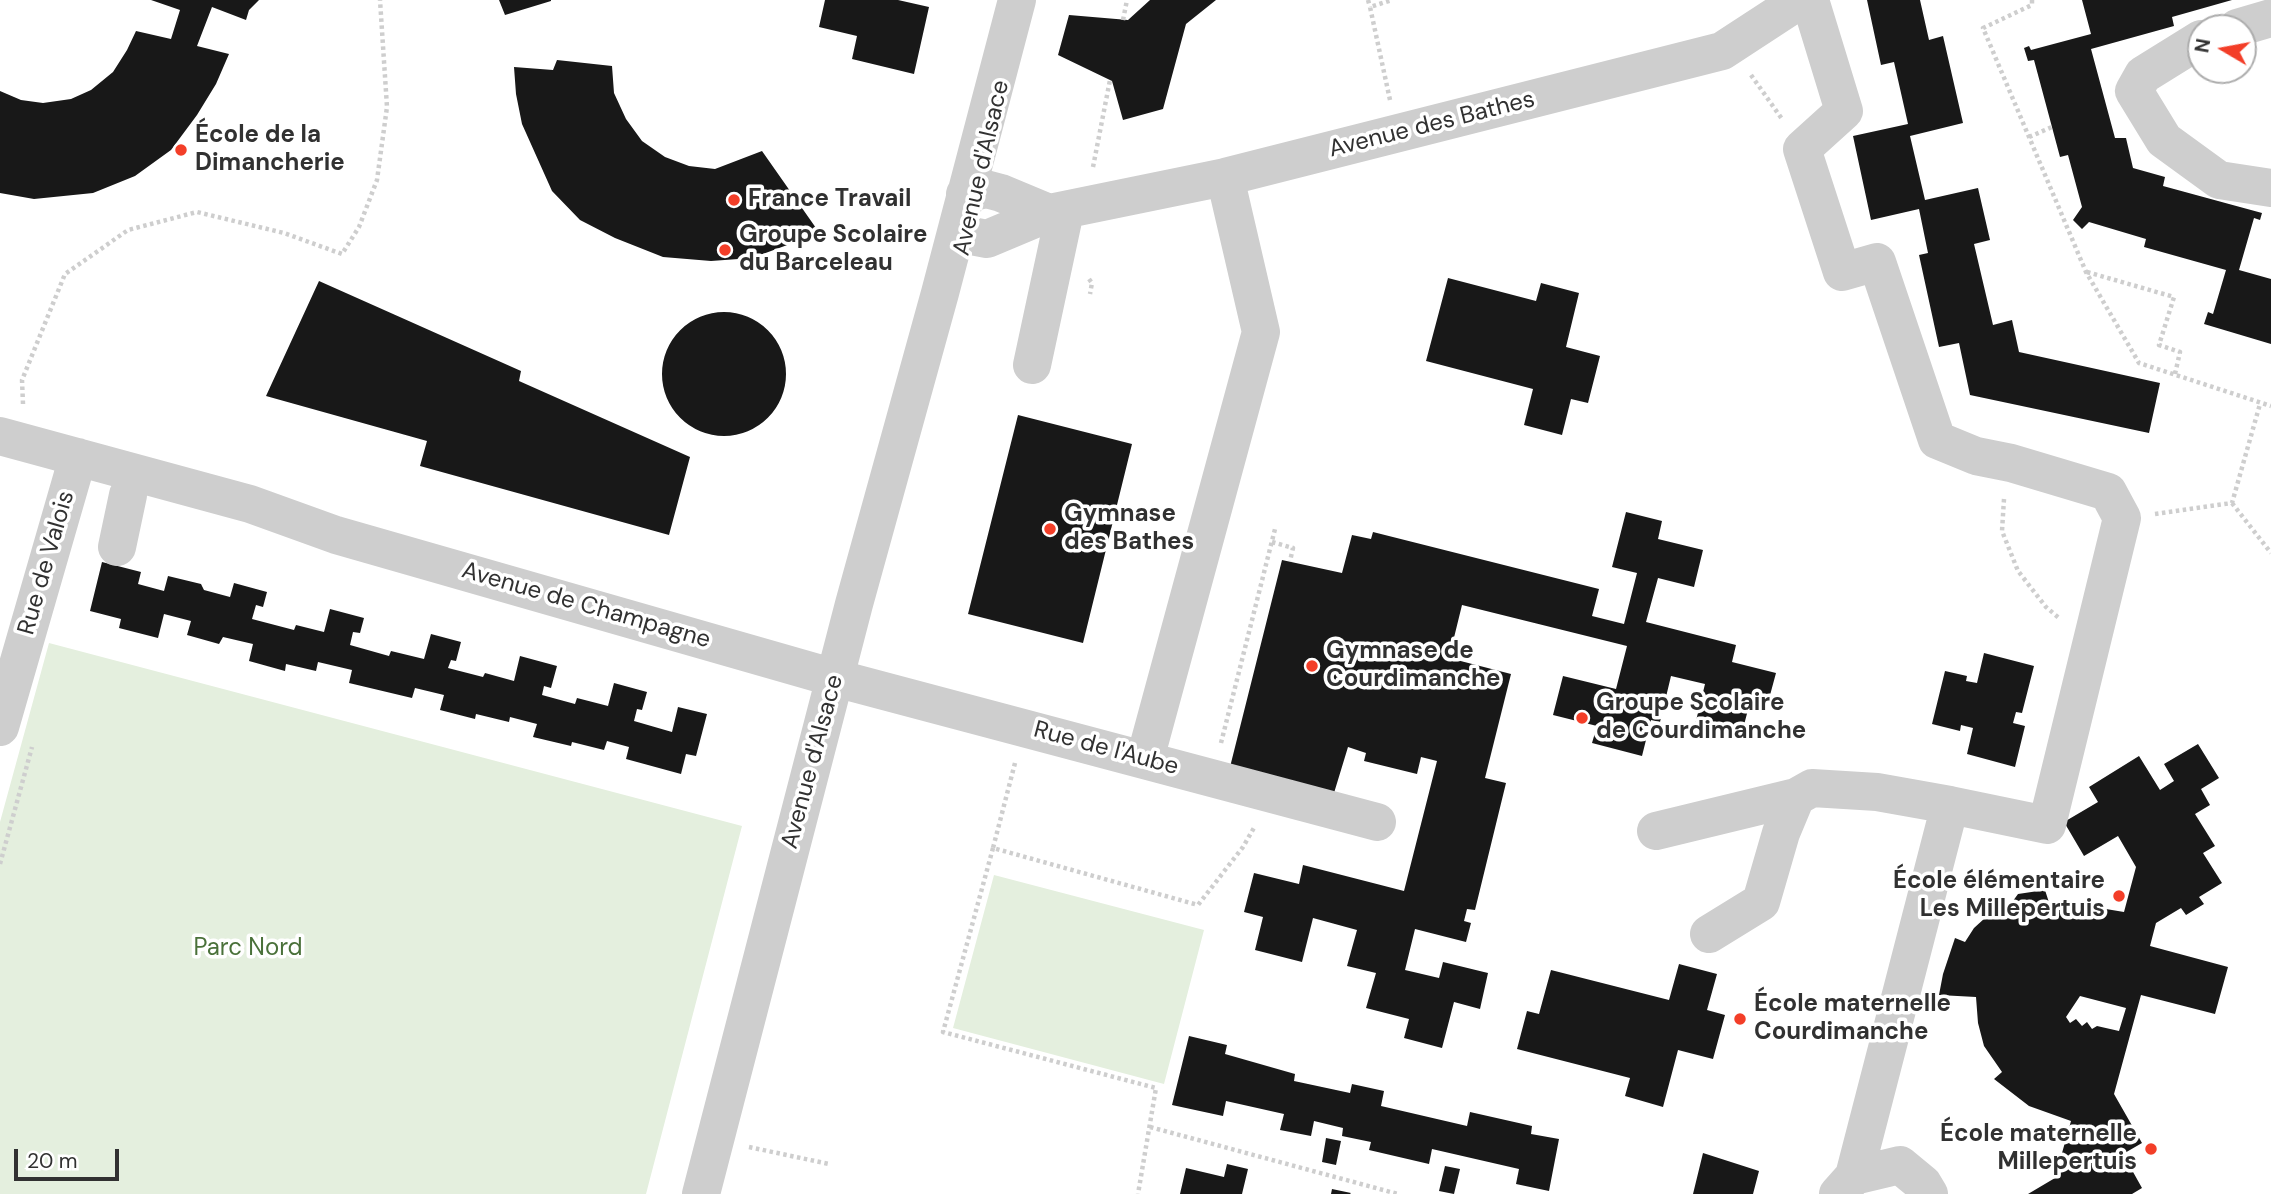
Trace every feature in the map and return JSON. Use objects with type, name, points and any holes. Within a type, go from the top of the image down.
[{"type":"street","name":"Avenue d'Alsace","points":[[711,1191],[835,678],[929,330],[962,234],[1019,0]]},
{"type":"street","name":"Avenue des Bathes","points":[[962,234],[987,239],[1057,212],[1226,177],[1722,51],[1800,0]]},
{"type":"street","points":[[1656,831],[1796,797],[1812,788],[1877,792],[2046,825],[2122,518],[2108,492],[2011,463],[1976,456],[1937,440],[1877,262],[1842,272],[1802,149],[1844,111],[1810,0]]},
{"type":"street","points":[[2187,48],[2143,75],[2134,92],[2164,140],[2219,180],[2271,188]]},
{"type":"street","points":[[1145,759],[1261,332],[1226,177]]},
{"type":"street","points":[[972,192],[986,189],[1057,212],[1032,365]]},
{"type":"street","name":"Avenue de Champagne","points":[[12,423],[74,468],[128,495],[245,526],[337,535]]},
{"type":"street","name":"Avenue de Champagne","points":[[0,461],[74,468],[250,504],[337,535],[835,678]]},
{"type":"street","name":"Rue de Valois","points":[[0,727],[74,468]]},
{"type":"street","points":[[117,547],[128,495]]},
{"type":"street","name":"Rue de l'Aube","points":[[835,678],[1377,822]]},
{"type":"street","points":[[1709,934],[1761,902],[1796,797]]},
{"type":"street","points":[[1846,1185],[1950,805]]},
{"type":"street","points":[[1846,1185],[1900,1165],[1923,1184],[1928,1194]]},
{"type":"path","points":[[12,423],[22,380],[65,274],[128,230],[197,212],[284,233],[342,254],[359,227],[377,180],[387,107],[380,0]]},
{"type":"path","points":[[1123,20],[1127,0]]},
{"type":"path","points":[[1368,0],[1398,134]]},
{"type":"path","points":[[1370,7],[1392,0]]},
{"type":"path","points":[[2032,0],[2032,5],[1983,27],[2086,272],[2139,363],[2271,406]]},
{"type":"path","points":[[1730,46],[1802,149]]},
{"type":"path","points":[[1092,172],[1110,80]]},
{"type":"path","points":[[2029,137],[2052,127]]},
{"type":"path","points":[[2086,272],[2174,297],[2159,345],[2180,352],[2175,374]]},
{"type":"path","points":[[2232,503],[2260,404]]},
{"type":"path","points":[[2011,463],[2004,498],[2002,531],[2018,571],[2046,607],[2091,646]]},
{"type":"path","points":[[2122,518],[2232,503]]},
{"type":"path","points":[[2232,503],[2271,553]]},
{"type":"path","points":[[1212,777],[1275,529]]},
{"type":"path","points":[[1272,542],[1293,548],[1290,561]]},
{"type":"path","points":[[1017,758],[943,1032],[1156,1088],[1138,1194]]},
{"type":"path","points":[[993,848],[1198,905],[1243,847],[1262,814],[1268,793]]},
{"type":"path","points":[[1150,1127],[1398,1194]]},
{"type":"path","points":[[764,1150],[829,1164]]},
{"type":"green space","name":"Parc Nord","points":[[49,643],[742,826],[646,1194],[0,1194],[0,822]]},
{"type":"green space","points":[[994,875],[1204,930],[1164,1084],[953,1028]]},
{"type":"building","name":"École de la Dimancherie","points":[[151,0],[259,0],[249,10],[246,20],[212,7],[197,46],[229,54],[216,84],[171,150],[135,176],[93,193],[34,199],[0,193],[0,91],[21,100],[43,103],[71,99],[91,90],[113,72],[136,31],[171,39],[180,10]]},
{"type":"building","points":[[499,0],[551,0],[551,1],[505,15]]},
{"type":"building","points":[[825,0],[898,0],[929,7],[914,74],[852,59],[857,36],[819,27]]},
{"type":"building","points":[[1150,0],[1216,0],[1186,24],[1163,109],[1123,120],[1112,81],[1058,55],[1069,15],[1128,20]]},
{"type":"building","points":[[1867,0],[1920,0],[1929,40],[1943,36],[1963,123],[1910,136],[1925,200],[1978,188],[1990,240],[1974,244],[1993,325],[2012,320],[2019,352],[2160,383],[2149,433],[1970,395],[1959,343],[1939,347],[1919,255],[1928,253],[1919,209],[1871,220],[1853,136],[1908,124],[1894,62],[1881,65]]},
{"type":"building","points":[[2082,0],[2232,0],[2172,17],[2174,26],[2091,49],[2115,138],[2126,138],[2133,168],[2165,177],[2163,186],[2262,213],[2260,220],[2254,218],[2239,270],[2271,279],[2271,344],[2204,324],[2208,312],[2213,314],[2226,270],[2144,247],[2146,239],[2089,222],[2082,229],[2073,220],[2082,207],[2068,155],[2060,157],[2034,60],[2028,61],[2024,48],[2029,46],[2031,50],[2091,34]]},
{"type":"building","points":[[557,60],[612,66],[614,93],[626,119],[642,141],[665,157],[689,166],[715,169],[762,151],[816,228],[790,244],[752,258],[711,261],[663,257],[615,238],[580,220],[552,191],[522,124],[516,94],[514,67],[553,70]]},
{"type":"building","points":[[1448,278],[1536,301],[1541,283],[1579,293],[1566,347],[1600,356],[1588,403],[1571,399],[1562,435],[1524,425],[1533,389],[1426,361]]},
{"type":"building","points":[[319,281],[521,371],[519,381],[690,457],[669,535],[420,466],[427,441],[266,396]]},
{"type":"building","points":[[724,312],[748,317],[768,330],[781,350],[786,374],[781,398],[768,418],[748,431],[724,436],[700,431],[680,418],[667,398],[662,374],[667,350],[680,330],[700,317]]},
{"type":"building","name":"Gymnase des Bathes","points":[[1018,415],[1132,444],[1083,643],[968,614]]},
{"type":"building","points":[[1626,512],[1662,521],[1658,539],[1703,550],[1694,587],[1658,578],[1646,622],[1736,645],[1732,662],[1776,673],[1766,710],[1749,706],[1740,740],[1694,729],[1705,684],[1671,676],[1660,722],[1651,720],[1642,756],[1592,743],[1597,726],[1553,715],[1563,676],[1616,689],[1627,646],[1462,605],[1449,658],[1511,674],[1485,778],[1506,783],[1475,910],[1467,909],[1464,921],[1471,923],[1466,942],[1415,929],[1405,970],[1439,978],[1443,962],[1488,973],[1480,1009],[1454,1002],[1442,1048],[1404,1038],[1409,1019],[1366,1008],[1376,973],[1347,966],[1357,930],[1313,918],[1302,962],[1255,950],[1263,917],[1244,912],[1254,873],[1299,884],[1303,865],[1404,891],[1437,761],[1421,757],[1417,774],[1364,761],[1366,753],[1348,747],[1334,793],[1230,767],[1282,560],[1342,573],[1352,535],[1371,539],[1373,532],[1599,589],[1592,616],[1624,624],[1637,573],[1612,567]]},
{"type":"building","points":[[102,562],[141,572],[138,584],[164,591],[168,576],[201,584],[204,590],[230,597],[234,583],[267,592],[263,607],[256,605],[252,619],[294,630],[296,625],[324,632],[330,609],[364,618],[360,633],[353,632],[350,645],[389,656],[391,651],[424,659],[431,634],[461,642],[456,661],[451,660],[448,668],[483,677],[485,673],[514,681],[520,656],[557,666],[551,688],[544,686],[542,695],[575,704],[577,698],[608,706],[614,683],[647,692],[642,710],[637,709],[634,721],[672,732],[678,707],[707,714],[696,756],[686,754],[681,774],[626,759],[629,747],[607,741],[604,750],[572,742],[571,746],[533,737],[537,724],[510,717],[509,722],[476,714],[475,719],[440,710],[444,695],[415,688],[412,698],[349,683],[352,670],[318,662],[316,671],[286,664],[285,671],[249,661],[253,644],[223,637],[219,644],[187,635],[191,621],[164,614],[158,638],[119,628],[121,619],[90,611]]},
{"type":"building","points":[[1984,653],[2034,666],[2022,713],[2016,712],[2013,723],[2025,726],[2015,767],[1967,754],[1973,728],[1961,725],[1960,731],[1932,724],[1945,671],[1967,676],[1966,681],[1977,683]]},
{"type":"building","points":[[2198,744],[2219,778],[2201,789],[2210,805],[2195,814],[2215,846],[2203,853],[2222,883],[2199,897],[2204,904],[2186,915],[2181,908],[2156,923],[2150,946],[2228,967],[2215,1014],[2141,995],[2114,1094],[2142,1143],[2123,1154],[2142,1188],[2132,1194],[2028,1194],[2055,1178],[2071,1121],[2029,1106],[1994,1079],[2002,1072],[1984,1046],[1978,1023],[1976,997],[1939,995],[1943,974],[1955,938],[1965,942],[1974,928],[1996,908],[2005,912],[2018,894],[2045,890],[2052,912],[2064,908],[2094,907],[2124,912],[2136,867],[2118,836],[2084,856],[2064,822],[2098,802],[2089,787],[2139,756],[2160,790],[2174,781],[2164,764]],"holes":[[[2080,996],[2126,1008],[2119,1031],[2097,1026],[2092,1029],[2087,1022],[2082,1026],[2076,1019],[2070,1023],[2066,1017]]]},
{"type":"building","points":[[1679,964],[1717,974],[1707,1010],[1725,1015],[1713,1059],[1678,1050],[1663,1107],[1625,1096],[1630,1078],[1517,1049],[1527,1011],[1539,1014],[1551,970],[1669,1000]]},
{"type":"building","points":[[1189,1036],[1227,1045],[1225,1054],[1295,1074],[1294,1081],[1350,1093],[1352,1084],[1384,1091],[1381,1106],[1467,1126],[1470,1112],[1532,1126],[1531,1134],[1559,1139],[1549,1191],[1516,1184],[1519,1169],[1432,1149],[1429,1164],[1369,1150],[1371,1142],[1342,1136],[1343,1128],[1314,1121],[1311,1136],[1280,1130],[1284,1114],[1226,1101],[1223,1116],[1172,1105]]},
{"type":"building","points":[[1326,1138],[1341,1141],[1336,1165],[1322,1162]]},
{"type":"building","points":[[1703,1153],[1759,1171],[1753,1194],[1693,1194]]},
{"type":"building","points":[[1227,1164],[1248,1169],[1242,1194],[1180,1194],[1186,1168],[1224,1177]]},
{"type":"building","points":[[1445,1166],[1460,1169],[1454,1194],[1439,1191]]},
{"type":"building","points":[[1332,1189],[1351,1193],[1331,1194]]},
{"type":"place","name":"École de la Dimancherie","points":[[181,150]]},
{"type":"place","name":"France Travail","points":[[734,200]]},
{"type":"place","name":"Groupe Scolaire du Barceleau","points":[[725,250]]},
{"type":"place","name":"Gymnase des Bathes","points":[[1050,529]]},
{"type":"place","name":"Gymnase de Courdimanche","points":[[1312,666]]},
{"type":"place","name":"Groupe Scolaire de Courdimanche","points":[[1582,718]]},
{"type":"place","name":"École élémentaire Les Millepertuis","points":[[2119,896]]},
{"type":"place","name":"École maternelle Courdimanche","points":[[1740,1019]]},
{"type":"place","name":"École maternelle Millepertuis","points":[[2151,1149]]}]
